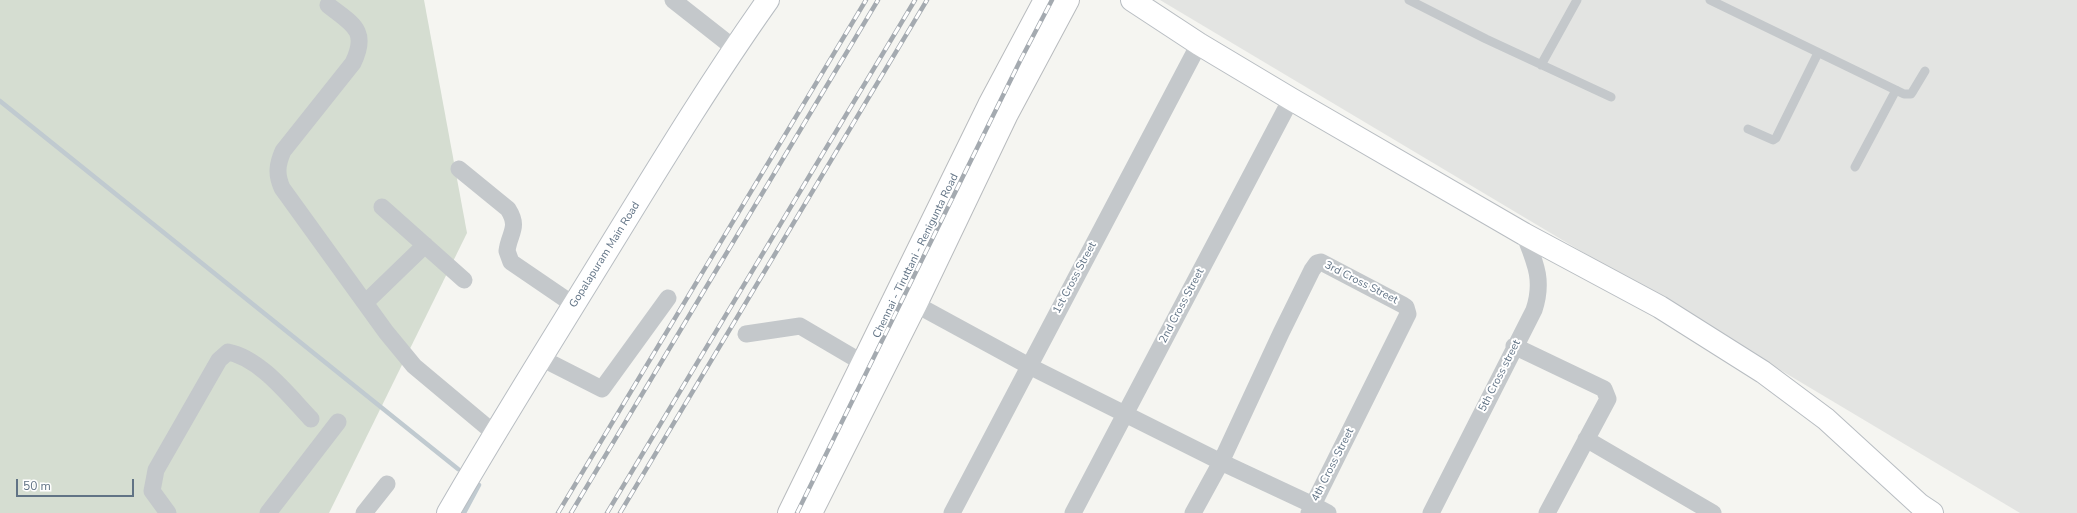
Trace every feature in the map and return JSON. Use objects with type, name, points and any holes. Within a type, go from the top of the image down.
[{"type":"main road","name":"Gopalapuram Main Road","points":[[448,513],[494,433],[734,48],[768,0]]},
{"type":"main road","name":"Chennai - Tiruttani - Renigunta Road","points":[[811,513],[907,299],[989,105],[1045,0]]},
{"type":"main road","name":"Chennai - Tiruttani - Renigunta Road","points":[[788,513],[863,363],[907,299],[1068,0]]},
{"type":"main road","points":[[1132,0],[1199,44],[1524,234],[1660,307],[1763,372],[1826,419],[1922,510]]},
{"type":"street","points":[[673,0],[734,48]]},
{"type":"street","points":[[328,5],[354,26],[361,43],[359,50],[353,63],[283,151],[278,163],[277,176],[282,188],[365,303],[414,366],[494,433]]},
{"type":"street","name":"1st Cross Street","points":[[952,513],[1199,44]]},
{"type":"street","name":"2nd Cross Street","points":[[1073,513],[1292,98]]},
{"type":"street","points":[[459,169],[508,209],[512,215],[515,228],[507,251],[512,262],[574,305]]},
{"type":"street","points":[[382,207],[464,280]]},
{"type":"street","name":"5th Cross street","points":[[1431,513],[1514,346],[1534,310],[1539,295],[1537,267],[1524,234]]},
{"type":"street","points":[[365,303],[425,245]]},
{"type":"street","name":"3rd Cross Street","points":[[1221,462],[1281,333],[1317,263],[1325,263],[1403,304],[1407,310],[1408,314],[1357,418]]},
{"type":"street","points":[[541,358],[602,389],[668,298]]},
{"type":"street","points":[[907,299],[1029,366],[1221,462],[1311,509],[1328,513]]},
{"type":"street","points":[[746,334],[800,326],[863,363]]},
{"type":"street","points":[[1514,346],[1604,389],[1607,392],[1608,399],[1547,513]]},
{"type":"street","points":[[168,513],[152,491],[156,470],[219,360],[228,352],[240,354],[259,367],[311,419]]},
{"type":"street","name":"4th Cross Street","points":[[1311,509],[1357,418]]},
{"type":"street","points":[[268,513],[338,422]]},
{"type":"street","points":[[1586,439],[1713,513]]},
{"type":"street","points":[[1193,513],[1221,462]]},
{"type":"street","points":[[364,513],[387,484]]},
{"type":"lane","points":[[1409,0],[1541,65],[1611,97]]},
{"type":"lane","points":[[1541,65],[1577,0]]},
{"type":"lane","points":[[1710,0],[1904,94],[1910,94],[1924,71]]},
{"type":"lane","points":[[1748,129],[1770,139],[1776,138],[1818,53]]},
{"type":"lane","points":[[1855,167],[1896,90]]},
{"type":"shaded area","points":[[0,0],[424,0],[467,233],[329,513],[0,513]]},
{"type":"shaded area","points":[[1160,0],[2077,0],[2077,513],[2020,513]]},
{"type":"waterway","points":[[0,101],[458,469]]},
{"type":"waterway","points":[[464,513],[479,485]]},
{"type":"railway","points":[[558,513],[866,0]]},
{"type":"railway","points":[[571,513],[878,0]]},
{"type":"railway","points":[[607,513],[915,0]]},
{"type":"railway","points":[[620,513],[927,0]]},
{"type":"railway","points":[[797,513],[1020,61],[1052,0]]}]
